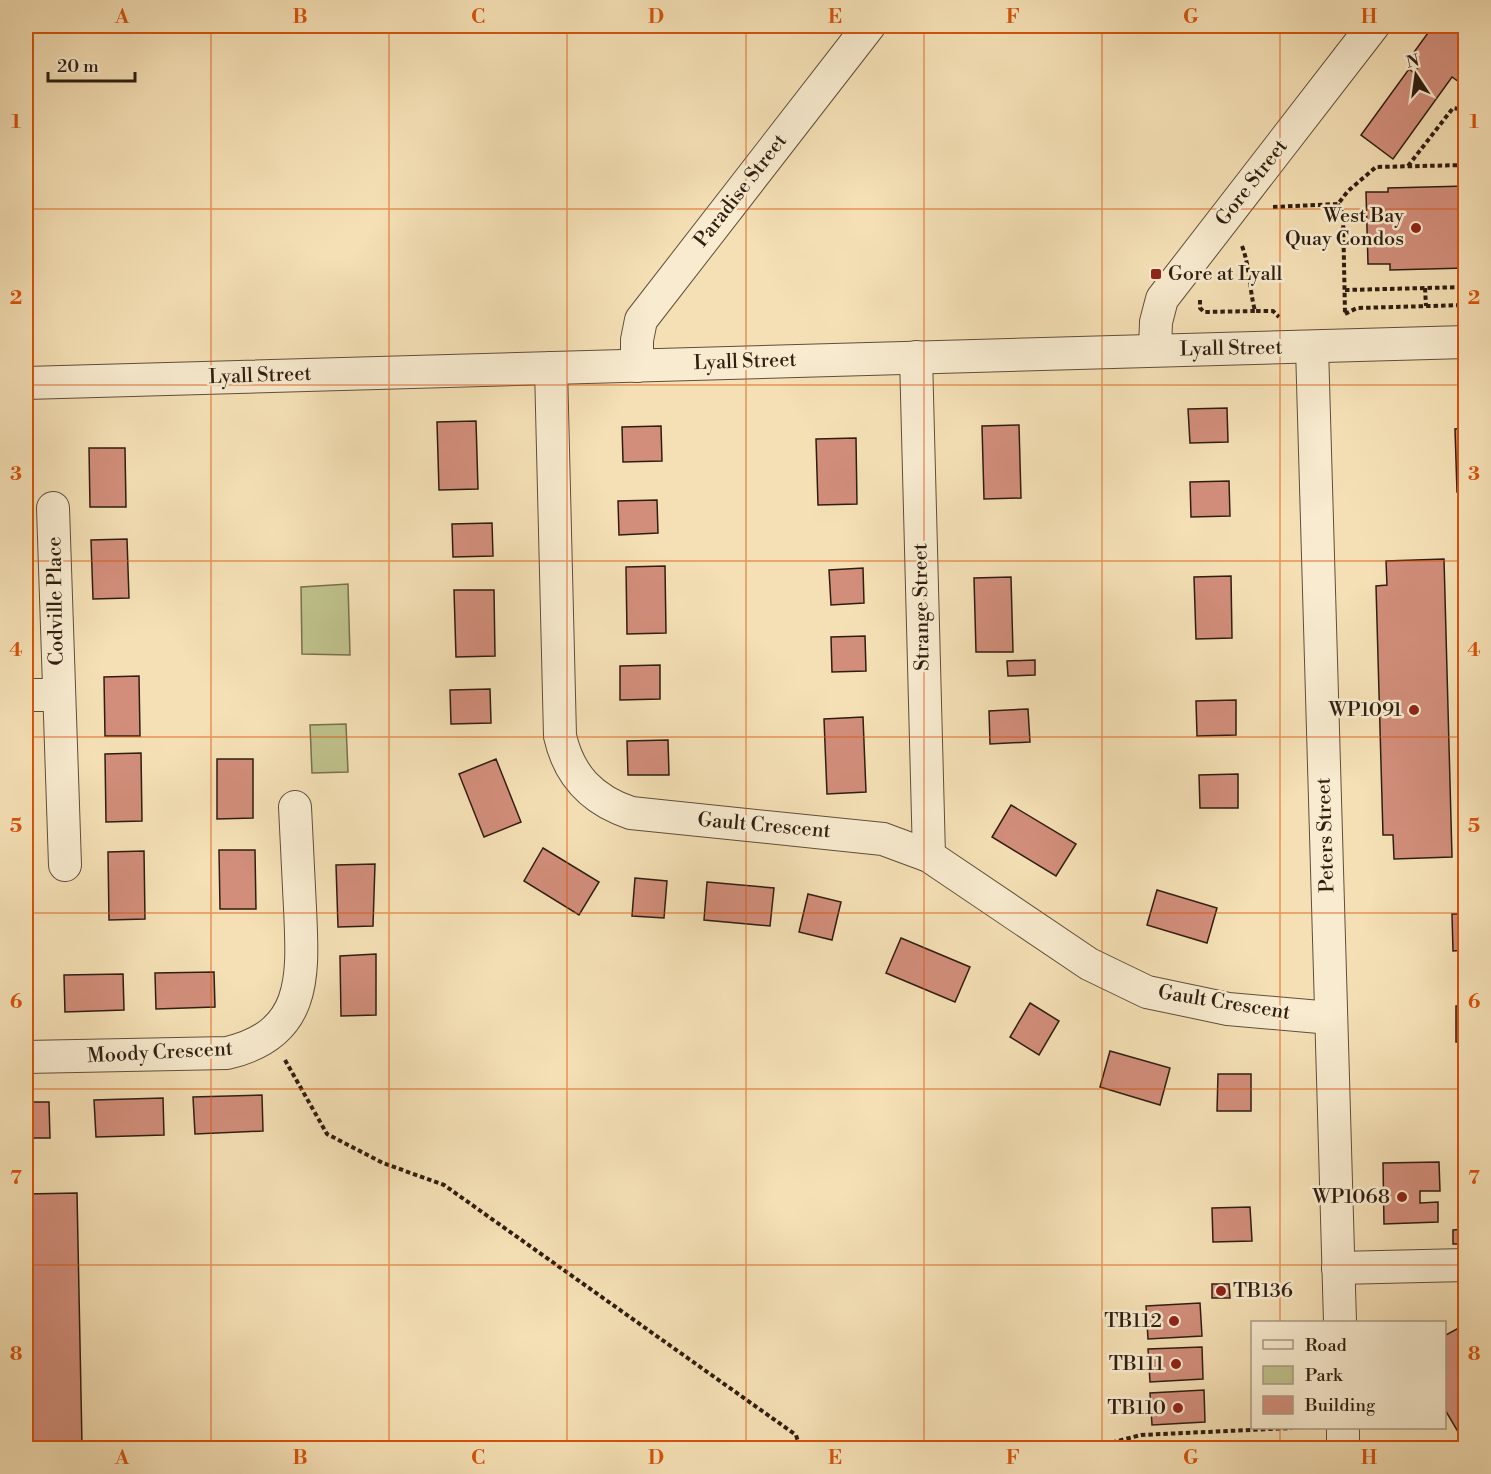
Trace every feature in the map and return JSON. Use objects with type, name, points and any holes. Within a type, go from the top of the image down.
[{"type":"street","name":"Paradise Street","points":[[638,366],[637,340],[640,320],[869,26]]},
{"type":"street","name":"Gore Street","points":[[1155,350],[1156,322],[1162,299],[1373,26]]},
{"type":"street","name":"Lyall Street","points":[[26,383],[1312,347],[1345,333],[1466,342]]},
{"type":"street","name":"Peters Street","points":[[1312,347],[1338,1268],[1331,1320]]},
{"type":"street","name":"Strange Street","points":[[916,357],[929,856]]},
{"type":"street","name":"Gault Crescent","points":[[551,368],[559,718],[564,753],[582,784],[612,807],[631,813],[854,834],[883,839],[929,856],[1089,964],[1147,992],[1228,1009],[1331,1018]]},
{"type":"street","name":"Codville Place","points":[[53,508],[64,865]]},
{"type":"street","name":"Codville Place","points":[[26,695],[58,695]]},
{"type":"street","name":"Moody Crescent","points":[[26,1058],[227,1053],[242,1049],[270,1033],[292,1007],[302,975],[295,807]]},
{"type":"street","points":[[1338,1268],[1466,1264]]},
{"type":"street","points":[[1343,1429],[1343,1449]]},
{"type":"path","points":[[1408,166],[1452,108],[1466,110]]},
{"type":"path","points":[[1338,204],[1348,191],[1365,179],[1376,167],[1466,165]]},
{"type":"path","points":[[1274,205],[1338,204]]},
{"type":"path","points":[[1338,204],[1343,214],[1345,333]]},
{"type":"path","points":[[1235,255],[1242,246],[1250,274],[1248,284],[1255,311]]},
{"type":"path","points":[[1345,290],[1466,287]]},
{"type":"path","points":[[1425,288],[1426,306]]},
{"type":"path","points":[[1206,293],[1199,302],[1204,312],[1273,311],[1283,321]]},
{"type":"path","points":[[1345,313],[1357,308],[1466,305]]},
{"type":"path","points":[[1345,313],[1345,333]]},
{"type":"path","points":[[270,1033],[327,1134],[384,1163],[444,1185],[796,1435],[800,1449]]},
{"type":"path","points":[[1090,1449],[1141,1435],[1270,1429]]},
{"type":"green space","points":[[348,584],[350,655],[302,654],[301,587]]},
{"type":"green space","points":[[346,724],[348,772],[312,773],[310,725]]},
{"type":"building","points":[[1433,26],[1459,26],[1466,30],[1466,87],[1452,77],[1393,159],[1361,135],[1409,69],[1414,73],[1419,66],[1409,59]]},
{"type":"building","name":"West Bay Quay Condos","points":[[1466,186],[1466,268],[1390,270],[1390,264],[1368,264],[1366,192],[1388,192],[1388,188]]},
{"type":"building","points":[[1227,408],[1228,442],[1190,443],[1188,409]]},
{"type":"building","points":[[476,421],[478,489],[439,490],[437,422]]},
{"type":"building","points":[[1019,425],[1021,498],[984,499],[982,426]]},
{"type":"building","points":[[661,426],[662,461],[623,462],[622,427]]},
{"type":"building","points":[[1466,428],[1466,492],[1457,492],[1455,429]]},
{"type":"building","points":[[856,438],[857,504],[818,505],[816,439]]},
{"type":"building","points":[[89,448],[125,448],[126,507],[90,507]]},
{"type":"building","points":[[1229,481],[1230,516],[1191,517],[1190,482]]},
{"type":"building","points":[[657,500],[658,533],[619,535],[618,501]]},
{"type":"building","points":[[492,523],[493,556],[453,557],[452,524]]},
{"type":"building","points":[[127,539],[129,598],[93,599],[91,540]]},
{"type":"building","name":"WP1091","points":[[1444,559],[1452,857],[1394,859],[1393,835],[1383,835],[1376,586],[1387,585],[1386,561]]},
{"type":"building","points":[[665,566],[666,633],[627,634],[626,567]]},
{"type":"building","points":[[863,568],[864,603],[831,605],[829,570]]},
{"type":"building","points":[[1231,576],[1232,638],[1196,639],[1194,577]]},
{"type":"building","points":[[1011,577],[1013,652],[976,652],[974,578]]},
{"type":"building","points":[[454,590],[494,590],[495,656],[456,657]]},
{"type":"building","points":[[865,636],[866,671],[832,672],[831,637]]},
{"type":"building","points":[[1035,660],[1035,675],[1008,676],[1007,661]]},
{"type":"building","points":[[660,665],[660,699],[620,700],[620,666]]},
{"type":"building","points":[[139,676],[140,736],[105,736],[104,677]]},
{"type":"building","points":[[490,689],[491,723],[451,724],[450,690]]},
{"type":"building","points":[[1236,700],[1236,735],[1197,736],[1196,701]]},
{"type":"building","points":[[1028,709],[1030,742],[990,744],[989,711]]},
{"type":"building","points":[[863,717],[866,792],[827,794],[824,719]]},
{"type":"building","points":[[668,740],[669,775],[628,775],[627,741]]},
{"type":"building","points":[[141,753],[142,821],[106,822],[105,754]]},
{"type":"building","points":[[217,759],[253,759],[253,818],[217,819]]},
{"type":"building","points":[[496,759],[521,822],[484,837],[459,774]]},
{"type":"building","points":[[1238,774],[1238,808],[1200,808],[1199,775]]},
{"type":"building","points":[[1011,805],[1076,844],[1056,876],[992,837]]},
{"type":"building","points":[[543,848],[599,882],[579,915],[524,881]]},
{"type":"building","points":[[219,850],[255,850],[256,909],[220,909]]},
{"type":"building","points":[[144,851],[145,919],[109,920],[108,852]]},
{"type":"building","points":[[375,864],[373,926],[338,927],[336,865]]},
{"type":"building","points":[[635,878],[667,881],[664,918],[632,916]]},
{"type":"building","points":[[707,882],[774,888],[770,926],[704,920]]},
{"type":"building","points":[[1157,890],[1217,908],[1207,943],[1147,925]]},
{"type":"building","points":[[808,894],[841,902],[832,940],[799,932]]},
{"type":"building","points":[[1452,914],[1466,914],[1466,950],[1453,951]]},
{"type":"building","points":[[901,938],[970,967],[955,1002],[886,973]]},
{"type":"building","points":[[376,954],[376,1015],[341,1016],[340,956]]},
{"type":"building","points":[[214,972],[215,1007],[156,1009],[155,973]]},
{"type":"building","points":[[123,974],[124,1010],[65,1012],[64,975]]},
{"type":"building","points":[[26,977],[30,977],[31,1013],[26,1014]]},
{"type":"building","points":[[1030,1003],[1059,1021],[1039,1055],[1010,1037]]},
{"type":"building","points":[[1456,1006],[1466,1006],[1466,1041],[1456,1042]]},
{"type":"building","points":[[1110,1051],[1170,1068],[1160,1105],[1100,1087]]},
{"type":"building","points":[[1218,1074],[1251,1074],[1251,1111],[1217,1111]]},
{"type":"building","points":[[262,1095],[263,1131],[195,1134],[193,1097]]},
{"type":"building","points":[[163,1098],[164,1135],[96,1137],[94,1100]]},
{"type":"building","points":[[26,1102],[49,1102],[50,1138],[26,1138]]},
{"type":"building","name":"WP1068","points":[[1439,1162],[1440,1191],[1420,1191],[1420,1203],[1438,1202],[1438,1222],[1384,1224],[1383,1163]]},
{"type":"building","points":[[77,1193],[82,1444],[26,1445],[26,1194]]},
{"type":"building","points":[[1250,1207],[1252,1241],[1213,1242],[1212,1208]]},
{"type":"building","points":[[1465,1229],[1466,1244],[1453,1244],[1453,1230]]},
{"type":"building","name":"TB136","points":[[1212,1284],[1229,1284],[1230,1298],[1212,1298]]},
{"type":"building","name":"TB112","points":[[1200,1303],[1202,1336],[1148,1339],[1146,1306]]},
{"type":"building","points":[[1466,1324],[1466,1442],[1446,1411],[1446,1335]]},
{"type":"building","name":"TB111","points":[[1202,1347],[1203,1379],[1150,1382],[1148,1349]]},
{"type":"building","name":"TB110","points":[[1204,1390],[1205,1422],[1152,1425],[1150,1393]]},
{"type":"place","name":"West Bay Quay Condos","points":[[1416,228]]},
{"type":"place","name":"Gore at Lyall","points":[[1156,274]]},
{"type":"place","name":"WP1091","points":[[1414,710]]},
{"type":"place","name":"WP1068","points":[[1402,1197]]},
{"type":"place","name":"TB136","points":[[1221,1291]]},
{"type":"place","name":"TB112","points":[[1174,1321]]},
{"type":"place","name":"TB111","points":[[1176,1364]]},
{"type":"place","name":"TB110","points":[[1178,1408]]}]
